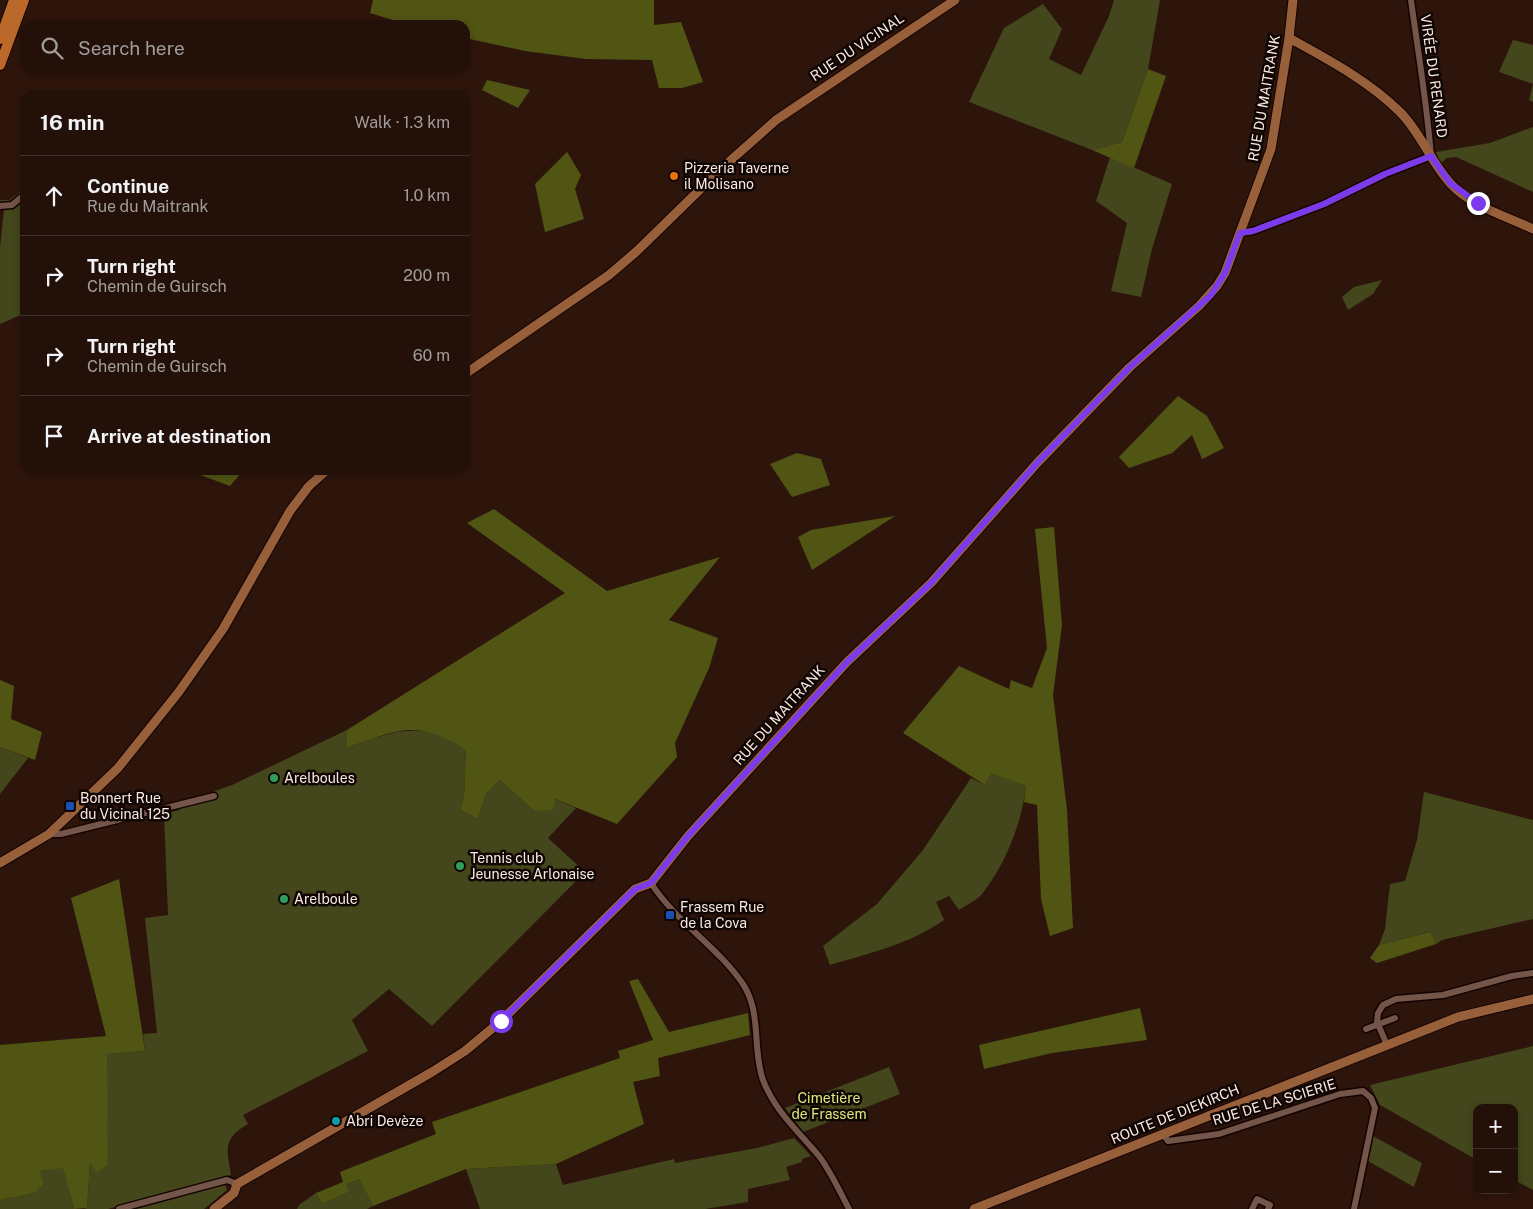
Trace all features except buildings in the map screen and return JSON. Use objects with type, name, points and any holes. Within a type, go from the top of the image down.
[{"type":"main road","points":[[0,40],[14,0]]},
{"type":"main road","points":[[0,64],[24,0]]},
{"type":"street","name":"RUE DU VICINAL","points":[[470,371],[608,274],[637,250],[722,168],[776,120],[955,0]]},
{"type":"street","name":"RUE DU MAITRANK","points":[[214,1209],[234,1193],[237,1184],[432,1072],[465,1051],[501,1021],[635,889],[651,883],[688,836],[847,662],[931,583],[1038,462],[1130,367],[1211,295],[1225,273],[1271,149],[1289,38],[1293,0]]},
{"type":"street","name":"VIRÉE DU RENARD","points":[[1411,0],[1419,62],[1427,104],[1431,156]]},
{"type":"street","points":[[1289,38],[1330,60],[1386,100],[1414,127],[1450,183],[1466,195],[1533,229]]},
{"type":"street","points":[[1240,233],[1253,231],[1324,204],[1385,174],[1431,156]]},
{"type":"street","points":[[0,206],[12,205],[20,198]]},
{"type":"street","points":[[0,863],[49,834],[118,768],[178,694],[223,629],[290,511],[309,486],[321,475]]},
{"type":"street","points":[[49,834],[61,834],[214,796]]},
{"type":"street","points":[[651,883],[666,903],[728,966],[746,989],[754,1014],[759,1063],[769,1093],[795,1130],[820,1158],[850,1209]]},
{"type":"street","points":[[1387,1045],[1378,1026],[1378,1013],[1383,1006],[1396,999],[1443,995],[1504,978],[1533,973]]},
{"type":"street","name":"ROUTE DE DIEKIRCH","points":[[974,1209],[1458,1017],[1533,999]]},
{"type":"street","points":[[1366,1029],[1395,1018]]},
{"type":"street","name":"RUE DE LA SCIERIE","points":[[1163,1134],[1168,1141],[1219,1134],[1332,1096],[1357,1090],[1363,1091],[1371,1098],[1375,1108],[1354,1209]]},
{"type":"street","points":[[119,1209],[228,1180],[237,1184]]},
{"type":"street","points":[[1252,1209],[1257,1199],[1270,1205],[1268,1209]]},
{"type":"green space","points":[[373,0],[654,0],[654,25],[681,22],[703,82],[682,88],[659,88],[652,60],[586,59],[525,51],[470,39],[470,20],[393,20],[370,13]]},
{"type":"green space","points":[[1114,0],[1160,0],[1148,69],[1122,142],[1092,150],[969,102],[1004,28],[1043,4],[1062,29],[1049,59],[1081,75],[1109,16]]},
{"type":"green space","points":[[1513,40],[1533,45],[1533,84],[1499,72]]},
{"type":"green space","points":[[1148,69],[1166,76],[1134,168],[1092,150],[1122,142]]},
{"type":"green space","points":[[487,80],[530,90],[518,108],[482,90]]},
{"type":"green space","points":[[1533,84],[1533,102],[1529,100]]},
{"type":"green space","points":[[1533,127],[1533,192],[1456,157],[1447,158],[1440,164],[1436,152],[1490,143]]},
{"type":"green space","points":[[567,152],[581,175],[575,189],[584,219],[545,232],[535,184]]},
{"type":"green space","points":[[1110,157],[1172,184],[1152,249],[1141,297],[1111,291],[1127,223],[1096,201]]},
{"type":"green space","points":[[20,192],[20,315],[0,324],[0,248],[4,209],[0,209],[0,200],[9,200]]},
{"type":"green space","points":[[1382,280],[1373,294],[1348,310],[1342,297],[1354,287]]},
{"type":"green space","points":[[1178,396],[1207,416],[1224,448],[1202,459],[1192,435],[1172,453],[1129,468],[1119,457]]},
{"type":"green space","points":[[797,453],[821,459],[830,485],[792,497],[770,464]]},
{"type":"green space","points":[[200,475],[240,475],[230,486]]},
{"type":"green space","points":[[494,509],[607,591],[720,557],[669,620],[718,638],[709,668],[675,743],[677,757],[617,824],[555,799],[553,810],[534,811],[500,780],[486,794],[478,819],[460,810],[464,795],[466,750],[434,734],[407,730],[394,732],[347,748],[347,730],[565,593],[467,523]]},
{"type":"green space","points":[[895,516],[812,570],[798,537],[811,530]]},
{"type":"green space","points":[[1054,527],[1062,625],[1053,695],[1067,810],[1073,928],[1050,936],[1041,899],[1037,805],[1024,802],[1026,786],[991,773],[985,785],[903,733],[959,666],[1009,689],[1011,680],[1032,688],[1047,648],[1035,529]]},
{"type":"green space","points":[[0,680],[14,686],[11,719],[42,732],[35,760],[0,747]]},
{"type":"green space","points":[[347,730],[347,748],[392,733],[404,731],[427,731],[450,738],[466,749],[464,795],[460,810],[478,819],[486,794],[500,780],[534,811],[554,799],[576,808],[548,838],[585,872],[432,1026],[389,989],[352,1020],[368,1051],[243,1115],[248,1124],[234,1135],[228,1145],[231,1175],[108,1209],[84,1209],[87,1208],[90,1161],[108,1164],[106,1054],[145,1051],[143,1034],[157,1033],[145,918],[168,915],[164,814],[179,810],[187,801],[232,785]]},
{"type":"green space","points":[[0,747],[28,758],[0,794]]},
{"type":"green space","points":[[991,772],[1026,786],[1021,814],[1011,843],[998,870],[982,894],[959,910],[949,896],[936,902],[944,920],[931,928],[904,942],[830,965],[823,946],[877,904],[923,850],[971,778],[985,785]]},
{"type":"green space","points":[[1424,792],[1533,820],[1533,919],[1442,940],[1436,944],[1429,932],[1379,945],[1385,929],[1390,884],[1405,881],[1417,840]]},
{"type":"green space","points":[[119,879],[145,1051],[107,1054],[108,1164],[97,1173],[90,1162],[87,1208],[74,1209],[63,1168],[40,1171],[43,1184],[35,1193],[0,1200],[0,1045],[106,1036],[71,898]]},
{"type":"green space","points":[[1430,932],[1436,944],[1377,963],[1370,958],[1379,945]]},
{"type":"green space","points":[[638,979],[669,1032],[748,1013],[750,1035],[658,1058],[660,1076],[633,1082],[644,1124],[556,1164],[466,1169],[373,1206],[359,1179],[346,1184],[349,1192],[322,1204],[316,1193],[343,1182],[340,1172],[436,1134],[432,1122],[620,1058],[618,1051],[653,1040],[629,981]]},
{"type":"green space","points":[[1140,1008],[1147,1040],[1052,1053],[984,1069],[979,1045]]},
{"type":"green space","points":[[1533,1046],[1533,1190],[1518,1182],[1518,1104],[1473,1104],[1473,1158],[1380,1105],[1370,1085]]},
{"type":"green space","name":"Cimetière de Frassem","points":[[889,1067],[900,1094],[803,1132],[785,1108]]},
{"type":"green space","points":[[1373,1136],[1422,1163],[1414,1187],[1368,1161]]},
{"type":"green space","points":[[794,1138],[811,1156],[802,1159],[802,1162],[786,1167],[790,1180],[748,1189],[748,1202],[705,1209],[480,1209],[466,1169],[556,1164],[563,1185],[674,1159],[675,1163],[757,1148]]},
{"type":"green space","points":[[63,1167],[74,1209],[0,1209],[0,1200],[35,1193],[40,1171]]},
{"type":"green space","points":[[359,1179],[373,1206],[367,1209],[297,1209],[299,1205],[316,1193],[322,1204],[349,1192],[345,1184]]},
{"type":"green space","points":[[225,1185],[227,1190],[204,1209],[133,1209]]},
{"type":"place","name":"Pizzeria Taverne il Molisano","points":[[674,176]]},
{"type":"place","name":"Arelboules","points":[[274,778]]},
{"type":"place","name":"Bonnert Rue du Vicinal 125","points":[[70,806]]},
{"type":"place","name":"Tennis club Jeunesse Arlonaise","points":[[460,866]]},
{"type":"place","name":"Arelboule","points":[[284,899]]},
{"type":"place","name":"Frassem Rue de la Cova","points":[[670,915]]},
{"type":"place","name":"Abri Devèze","points":[[336,1121]]},
{"type":"route","points":[[501,1021],[635,889],[651,883],[688,836],[847,662],[931,583],[1038,462],[1130,367],[1211,295],[1225,273],[1240,233],[1253,231],[1324,204],[1409,163],[1431,156],[1450,183],[1478,203]]}]
